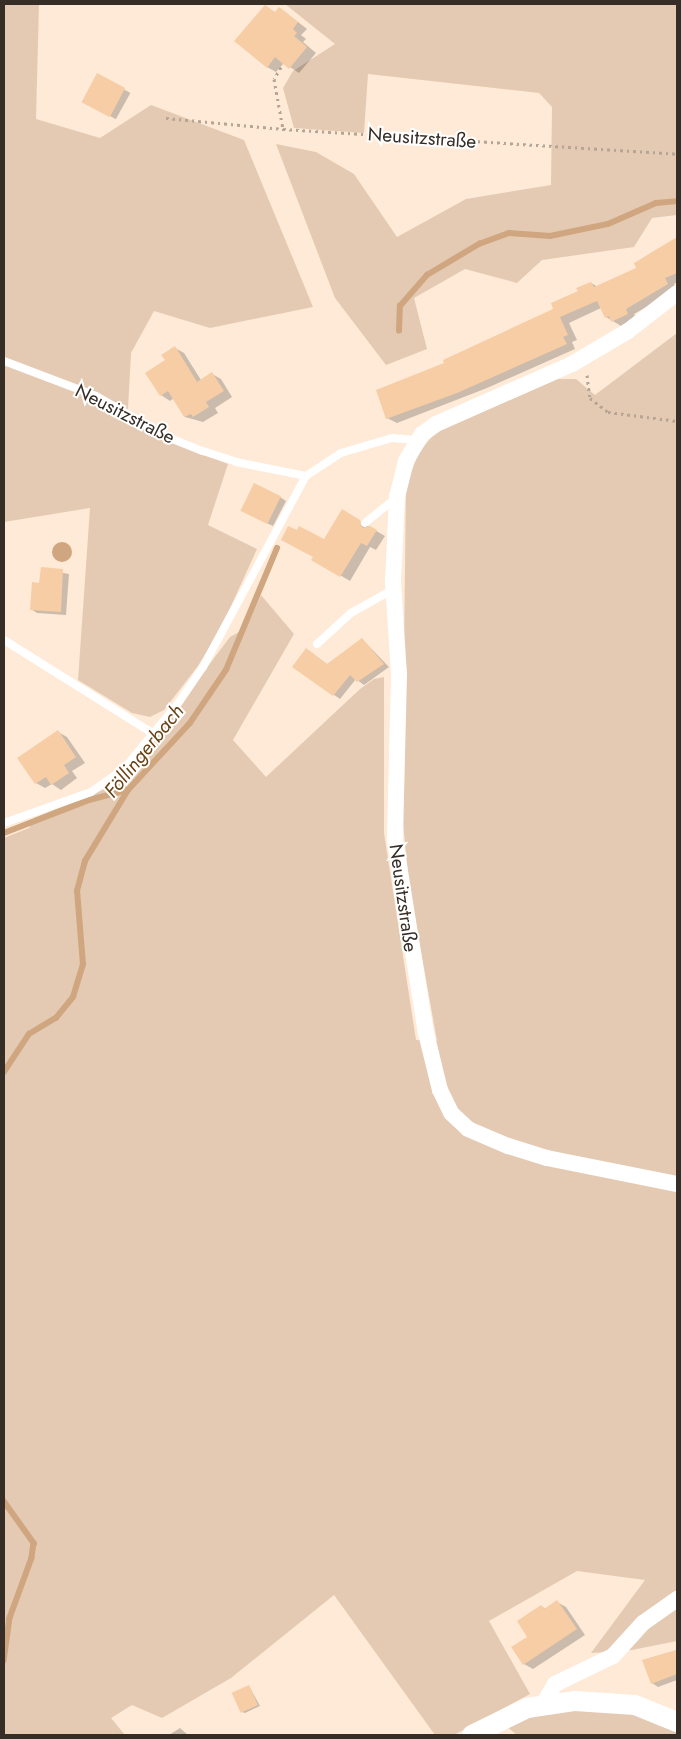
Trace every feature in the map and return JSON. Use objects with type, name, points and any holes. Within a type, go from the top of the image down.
[{"type":"street","name":"Neusitzstraße","points":[[677,293],[628,331],[580,359],[436,424],[416,440],[406,461],[397,497],[394,589],[399,674],[395,840],[426,1034],[440,1090],[451,1113],[468,1129],[508,1146],[546,1158],[677,1184]]},
{"type":"street","points":[[543,1704],[555,1684],[614,1656],[643,1623],[677,1599]]},
{"type":"street","points":[[472,1735],[518,1712],[543,1704],[601,1700],[652,1710],[677,1722]]},
{"type":"lane","name":"Neusitzstraße","points":[[4,361],[96,396],[170,438],[203,451],[236,462],[306,476]]},
{"type":"lane","points":[[4,823],[91,792],[112,780],[179,702],[203,667],[306,476],[341,453],[392,438],[416,440]]},
{"type":"lane","points":[[364,523],[397,497]]},
{"type":"lane","points":[[317,644],[351,613],[394,589]]},
{"type":"lane","points":[[4,640],[152,733]]},
{"type":"path","points":[[281,67],[274,79],[283,129]]},
{"type":"path","name":"Neusitzstraße","points":[[166,118],[283,129],[677,154]]},
{"type":"path","points":[[580,359],[589,380],[590,398],[608,412],[663,422],[677,421]]},
{"type":"shaded area","points":[[4,4],[39,4],[36,119],[100,138],[151,105],[244,140],[313,307],[210,328],[154,311],[131,353],[128,409],[123,414],[184,447],[228,464],[208,525],[257,549],[221,628],[198,666],[164,710],[150,717],[132,713],[78,680],[90,508],[4,522]]},
{"type":"shaded area","points":[[285,4],[677,4],[677,215],[652,218],[634,247],[542,260],[517,283],[465,269],[414,298],[427,349],[386,365],[335,298],[276,144],[316,152],[354,174],[397,237],[466,199],[551,185],[552,107],[539,93],[368,74],[364,133],[294,128],[283,88],[293,71],[335,44]]},
{"type":"shaded area","points":[[677,333],[677,1641],[632,1650],[591,1653],[645,1580],[577,1571],[489,1621],[530,1694],[454,1735],[435,1735],[334,1595],[231,1678],[162,1718],[132,1705],[111,1718],[125,1735],[4,1735],[4,838],[29,828],[34,818],[105,789],[125,776],[230,637],[246,628],[261,595],[294,634],[233,740],[266,777],[360,689],[374,679],[384,677],[384,833],[416,1040],[437,1041],[409,884],[402,812],[406,486],[419,452],[436,432],[558,379],[576,379],[595,395]]},
{"type":"shaded area","points":[[62,542],[69,545],[72,552],[69,559],[62,562],[55,559],[52,552],[55,545]]},
{"type":"shaded area","points":[[563,1711],[626,1711],[677,1731],[677,1735],[517,1735],[506,1726],[513,1721]]},
{"type":"building","points":[[265,5],[275,12],[279,7],[298,22],[293,29],[297,33],[294,36],[307,47],[289,69],[275,57],[267,68],[234,41]]},
{"type":"building","points":[[97,73],[125,88],[110,117],[82,102]]},
{"type":"building","points":[[677,237],[677,273],[665,278],[668,284],[626,309],[628,314],[611,322],[609,316],[605,318],[597,301],[560,317],[568,335],[563,337],[567,344],[457,393],[386,419],[376,390],[444,363],[443,360],[553,309],[551,303],[578,291],[576,288],[591,282],[594,287],[636,268],[634,263]]},
{"type":"building","points":[[175,346],[197,382],[212,372],[224,391],[206,402],[209,407],[193,417],[191,414],[184,417],[168,391],[160,396],[145,373],[165,360],[161,355]]},
{"type":"building","points":[[254,483],[281,496],[267,524],[240,511]]},
{"type":"building","points":[[342,509],[360,520],[363,528],[370,526],[377,530],[367,546],[361,543],[340,577],[311,560],[313,557],[281,540],[288,526],[297,530],[299,526],[324,539]]},
{"type":"building","points":[[41,567],[63,569],[61,612],[30,610],[32,582],[39,583]]},
{"type":"building","points":[[362,638],[384,664],[357,682],[350,675],[333,696],[292,667],[306,648],[327,664]]},
{"type":"building","points":[[58,730],[76,757],[64,765],[69,773],[51,785],[46,777],[35,784],[17,758]]},
{"type":"building","points":[[557,1600],[577,1629],[523,1665],[511,1647],[527,1637],[517,1621],[541,1605],[544,1609]]},
{"type":"building","points":[[677,1650],[677,1674],[651,1684],[642,1660]]},
{"type":"building","points":[[249,1685],[258,1705],[241,1713],[232,1693]]},
{"type":"waterway","name":"Föllingerbach","points":[[399,331],[400,306],[427,275],[479,244],[509,233],[550,236],[608,224],[656,203],[677,201]]},
{"type":"waterway","name":"Föllingerbach","points":[[4,1072],[29,1034],[56,1018],[73,997],[83,965],[77,891],[85,861],[128,790],[190,723],[226,670],[277,548]]},
{"type":"waterway","points":[[4,833],[89,800],[128,790]]},
{"type":"waterway","name":"Föllingerbach","points":[[4,1501],[34,1543],[32,1558],[10,1618],[4,1661]]}]
